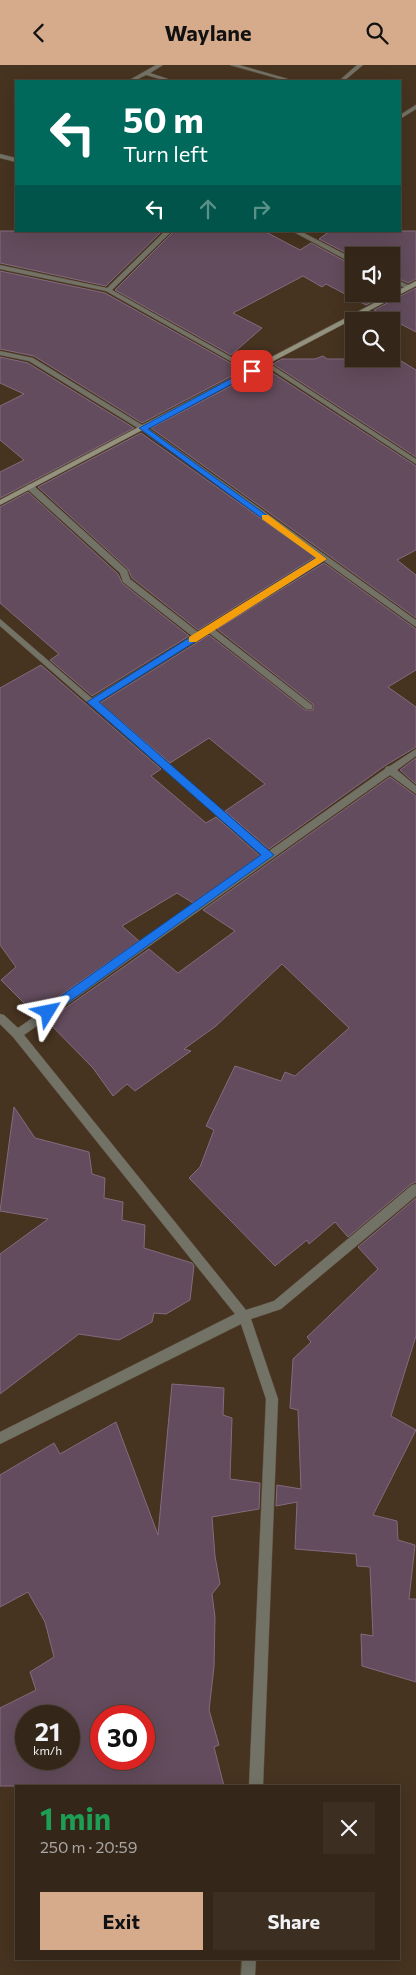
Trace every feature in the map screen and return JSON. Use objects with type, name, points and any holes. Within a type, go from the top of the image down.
[{"type":"street","points":[[148,65],[158,66]]},
{"type":"street","points":[[232,65],[288,80]]},
{"type":"street","points":[[342,80],[357,65]]},
{"type":"street","points":[[132,80],[158,66]]},
{"type":"street","points":[[145,73],[169,80]]},
{"type":"street","points":[[401,116],[416,107]]},
{"type":"street","points":[[0,156],[15,160]]},
{"type":"street","points":[[108,290],[168,232]]},
{"type":"street","points":[[297,232],[345,257]]},
{"type":"street","points":[[0,267],[108,290],[252,371]]},
{"type":"street","points":[[400,283],[408,287]]},
{"type":"street","points":[[0,503],[416,283]]},
{"type":"street","points":[[0,353],[31,359],[143,428],[322,559],[416,624]]},
{"type":"street","points":[[265,363],[416,462]]},
{"type":"street","points":[[30,487],[124,571],[126,579],[198,636]]},
{"type":"street","points":[[92,702],[322,559]]},
{"type":"street","points":[[0,621],[268,855]]},
{"type":"street","points":[[209,629],[309,707]]},
{"type":"street","points":[[17,1034],[389,769],[416,752]]},
{"type":"street","points":[[389,769],[416,791]]},
{"type":"street","points":[[0,1018],[17,1034],[244,1316],[272,1399],[256,1785]]},
{"type":"street","points":[[0,1438],[244,1316],[277,1305],[416,1189]]},
{"type":"street","points":[[248,1975],[249,1960]]},
{"type":"building","points":[[0,231],[161,232],[106,286],[0,263]]},
{"type":"building","points":[[416,231],[416,279],[408,283],[400,279],[400,247],[345,247],[345,252],[319,239],[329,232]]},
{"type":"building","points":[[173,232],[266,232],[300,250],[311,243],[345,261],[345,294],[326,284],[322,287],[303,276],[233,313],[262,328],[231,355],[115,290]]},
{"type":"building","points":[[0,271],[105,293],[243,370],[142,423],[34,356],[0,349]]},
{"type":"building","points":[[416,288],[416,332],[400,324],[400,312],[378,312],[374,310],[389,302],[400,302],[400,296]]},
{"type":"building","points":[[360,302],[372,302],[366,305]]},
{"type":"building","points":[[323,356],[327,359],[345,359],[345,367],[400,367],[400,360],[416,370],[416,457],[273,364],[282,359],[315,359]]},
{"type":"building","points":[[0,357],[28,363],[134,428],[0,498],[0,472],[24,460],[0,440],[0,406],[24,394],[0,383]]},
{"type":"building","points":[[265,368],[416,466],[416,550],[397,560],[416,575],[416,618],[151,428]]},
{"type":"building","points":[[141,433],[315,557],[198,630],[132,578],[128,569],[38,487]]},
{"type":"building","points":[[28,492],[118,574],[122,583],[189,636],[92,696],[50,660],[59,654],[0,603],[0,507]]},
{"type":"building","points":[[324,563],[416,629],[416,670],[388,687],[416,707],[416,747],[386,765],[269,849],[225,811],[265,784],[209,738],[170,763],[100,703],[209,635],[305,710],[313,710],[313,704],[217,629]]},
{"type":"building","points":[[41,665],[161,769],[151,776],[206,823],[216,817],[260,856],[193,903],[177,893],[122,926],[139,941],[38,1011],[31,1004],[28,1007],[1,980],[16,967],[0,945],[0,688]]},
{"type":"building","points":[[416,758],[416,784],[400,770]]},
{"type":"building","points":[[390,777],[416,796],[416,1182],[411,1184],[348,1237],[335,1222],[309,1244],[307,1240],[275,1266],[189,1178],[200,1167],[214,1130],[206,1126],[235,1066],[281,1081],[285,1072],[295,1076],[349,1028],[282,964],[216,1026],[184,1049],[191,1051],[135,1091],[127,1084],[113,1096],[93,1068],[47,1021],[149,949],[178,973],[235,931],[203,910]]},
{"type":"building","points":[[14,1107],[35,1138],[89,1152],[92,1174],[105,1178],[104,1198],[123,1202],[122,1220],[145,1225],[144,1248],[192,1263],[194,1266],[190,1300],[166,1314],[154,1313],[152,1322],[119,1340],[79,1334],[0,1394],[0,1254],[48,1219],[0,1211]]},
{"type":"building","points":[[416,1198],[416,1336],[391,1416],[416,1430],[373,1515],[397,1521],[398,1540],[415,1545],[409,1599],[416,1599],[416,1682],[362,1666],[361,1634],[373,1636],[370,1567],[357,1566],[356,1554],[295,1549],[297,1502],[276,1506],[277,1485],[301,1489],[298,1410],[290,1408],[293,1359],[311,1342],[307,1337],[378,1269],[358,1247]]},
{"type":"building","points":[[172,1384],[224,1388],[223,1415],[232,1418],[230,1479],[260,1483],[259,1509],[212,1517],[215,1556],[220,1584],[212,1594],[215,1617],[214,1667],[209,1710],[219,1745],[214,1747],[224,1785],[0,1786],[0,1708],[36,1690],[30,1672],[54,1657],[45,1622],[28,1592],[0,1607],[0,1475],[54,1443],[60,1454],[116,1422],[158,1535]]},
{"type":"slow traffic","points":[[192,640],[322,559],[265,517]]},
{"type":"route","points":[[48,1012],[268,855],[220,811],[92,702],[322,559],[143,428],[252,371]]}]
